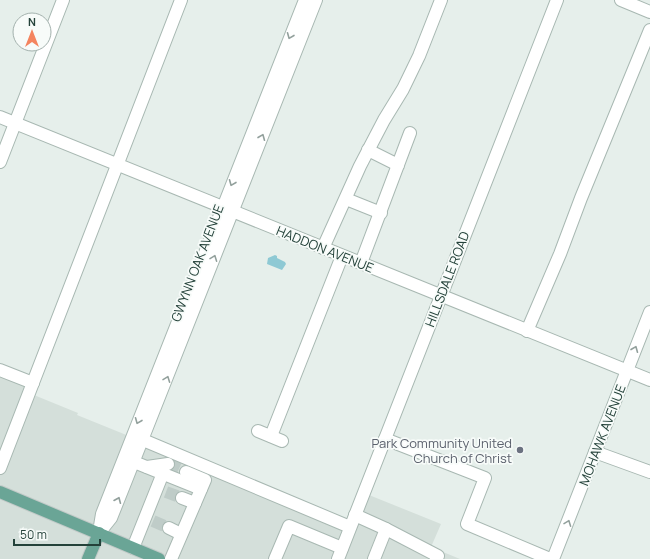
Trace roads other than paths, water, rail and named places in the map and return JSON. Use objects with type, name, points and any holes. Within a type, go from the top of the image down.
[{"type":"main road","points":[[0,492],[159,559]]},
{"type":"main road","name":"GWYNN OAK AVENUE","points":[[88,559],[99,533]]},
{"type":"street","points":[[0,162],[63,0]]},
{"type":"street","points":[[0,468],[181,0]]},
{"type":"street","name":"GWYNN OAK AVENUE","points":[[99,533],[111,518],[143,440],[305,0]]},
{"type":"street","name":"GWYNN OAK AVENUE","points":[[99,533],[102,514],[316,0]]},
{"type":"street","points":[[323,248],[368,150],[403,89],[419,56],[441,0]]},
{"type":"street","name":"HILLSDALE ROAD","points":[[340,554],[557,0]]},
{"type":"street","points":[[621,0],[650,12]]},
{"type":"street","points":[[527,331],[560,254],[581,198],[650,30]]},
{"type":"street","name":"HADDON AVENUE","points":[[0,117],[650,380]]},
{"type":"street","points":[[361,264],[410,133]]},
{"type":"street","points":[[368,150],[398,165]]},
{"type":"street","points":[[346,198],[381,213]]},
{"type":"street","points":[[258,431],[276,438],[342,256]]},
{"type":"street","name":"MOHAWK AVENUE","points":[[552,559],[650,312]]},
{"type":"street","points":[[0,370],[33,383]]},
{"type":"street","points":[[385,439],[485,478],[467,524],[552,559]]},
{"type":"street","points":[[143,440],[350,527]]},
{"type":"street","points":[[595,452],[650,472]]},
{"type":"street","points":[[134,462],[147,467],[165,469],[201,489]]},
{"type":"street","points":[[133,548],[149,520],[161,490],[165,469]]},
{"type":"street","points":[[171,559],[205,480],[186,472]]},
{"type":"street","points":[[182,498],[195,503]]},
{"type":"street","points":[[355,515],[438,556],[436,559]]},
{"type":"street","points":[[275,559],[289,526],[340,554]]},
{"type":"street","points":[[169,528],[181,534]]},
{"type":"street","points":[[374,559],[386,529]]},
{"type":"water","points":[[275,255],[286,264],[282,270],[267,264],[268,258]]},
{"type":"tunnel","points":[[168,464],[186,472]]},
{"type":"tunnel","points":[[166,492],[182,498]]},
{"type":"tunnel","points":[[153,521],[169,528]]},
{"type":"place","name":"Park Community United Church of Christ","points":[[520,450]]}]
